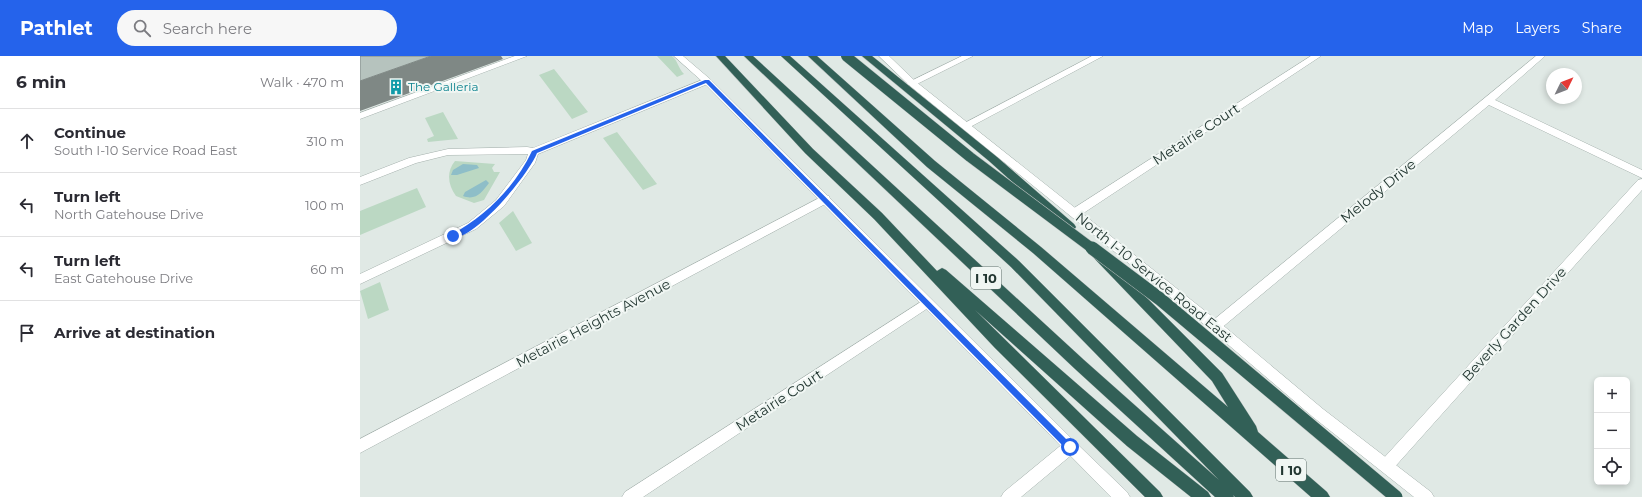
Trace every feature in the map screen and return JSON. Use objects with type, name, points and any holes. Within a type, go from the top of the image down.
[{"type":"highway","points":[[720,56],[810,151],[878,216],[1132,441],[1203,497]]},
{"type":"highway","name":"I 10","points":[[748,56],[1074,359],[1226,497]]},
{"type":"highway","points":[[785,56],[849,112],[1015,264],[1246,497]]},
{"type":"highway","name":"I 10","points":[[812,56],[931,164],[1037,250],[1322,497]]},
{"type":"highway","points":[[846,56],[970,157],[1160,299],[1396,497]]},
{"type":"highway","points":[[866,56],[993,159],[1082,238],[1114,275],[1217,377],[1260,444]]},
{"type":"highway","points":[[878,216],[1000,344],[1155,497]]},
{"type":"street","points":[[360,116],[523,56]]},
{"type":"street","points":[[678,56],[707,81],[1070,447],[1122,497]]},
{"type":"street","name":"North I-10 Service Road East","points":[[883,56],[897,67],[912,83],[1075,212],[1215,326],[1318,414],[1387,465],[1426,497]]},
{"type":"street","points":[[912,83],[968,56]]},
{"type":"street","points":[[966,125],[1099,56]]},
{"type":"street","name":"Metairie Court","points":[[1075,212],[1317,56]]},
{"type":"street","name":"Melody Drive","points":[[1215,326],[1541,56]]},
{"type":"street","points":[[360,181],[413,160],[448,152],[527,150],[534,152],[707,81]]},
{"type":"street","points":[[1488,101],[1642,174]]},
{"type":"street","points":[[360,279],[472,226],[500,203],[531,161],[534,152]]},
{"type":"street","name":"Beverly Garden Drive","points":[[1387,465],[1642,183]]},
{"type":"street","name":"Metairie Heights Avenue","points":[[360,446],[825,199]]},
{"type":"street","name":"Metairie Court","points":[[630,497],[927,303]]},
{"type":"street","points":[[1009,497],[1070,447]]},
{"type":"green space","points":[[657,56],[672,56],[684,74],[677,77]]},
{"type":"green space","points":[[554,69],[588,112],[572,119],[539,75]]},
{"type":"green space","points":[[443,112],[458,139],[428,142],[427,139],[434,136],[425,118]]},
{"type":"green space","points":[[617,132],[657,184],[643,190],[603,138]]},
{"type":"green space","points":[[455,161],[495,164],[492,168],[494,172],[500,172],[484,200],[474,203],[456,196],[453,192],[449,174]]},
{"type":"green space","points":[[417,188],[426,207],[360,235],[360,211]]},
{"type":"green space","points":[[513,211],[532,243],[516,251],[499,223]]},
{"type":"green space","points":[[380,282],[389,310],[368,319],[360,291]]},
{"type":"water","points":[[463,164],[477,165],[479,168],[457,175],[451,175],[453,170]]},
{"type":"water","points":[[486,180],[489,183],[478,195],[472,197],[463,196],[465,192]]},
{"type":"building","points":[[360,56],[431,56],[360,81]]},
{"type":"place","name":"The Galleria","points":[[396,87]]},
{"type":"route","points":[[453,236],[472,226],[500,203],[525,167],[531,161],[534,152],[707,81],[1070,447]]}]
